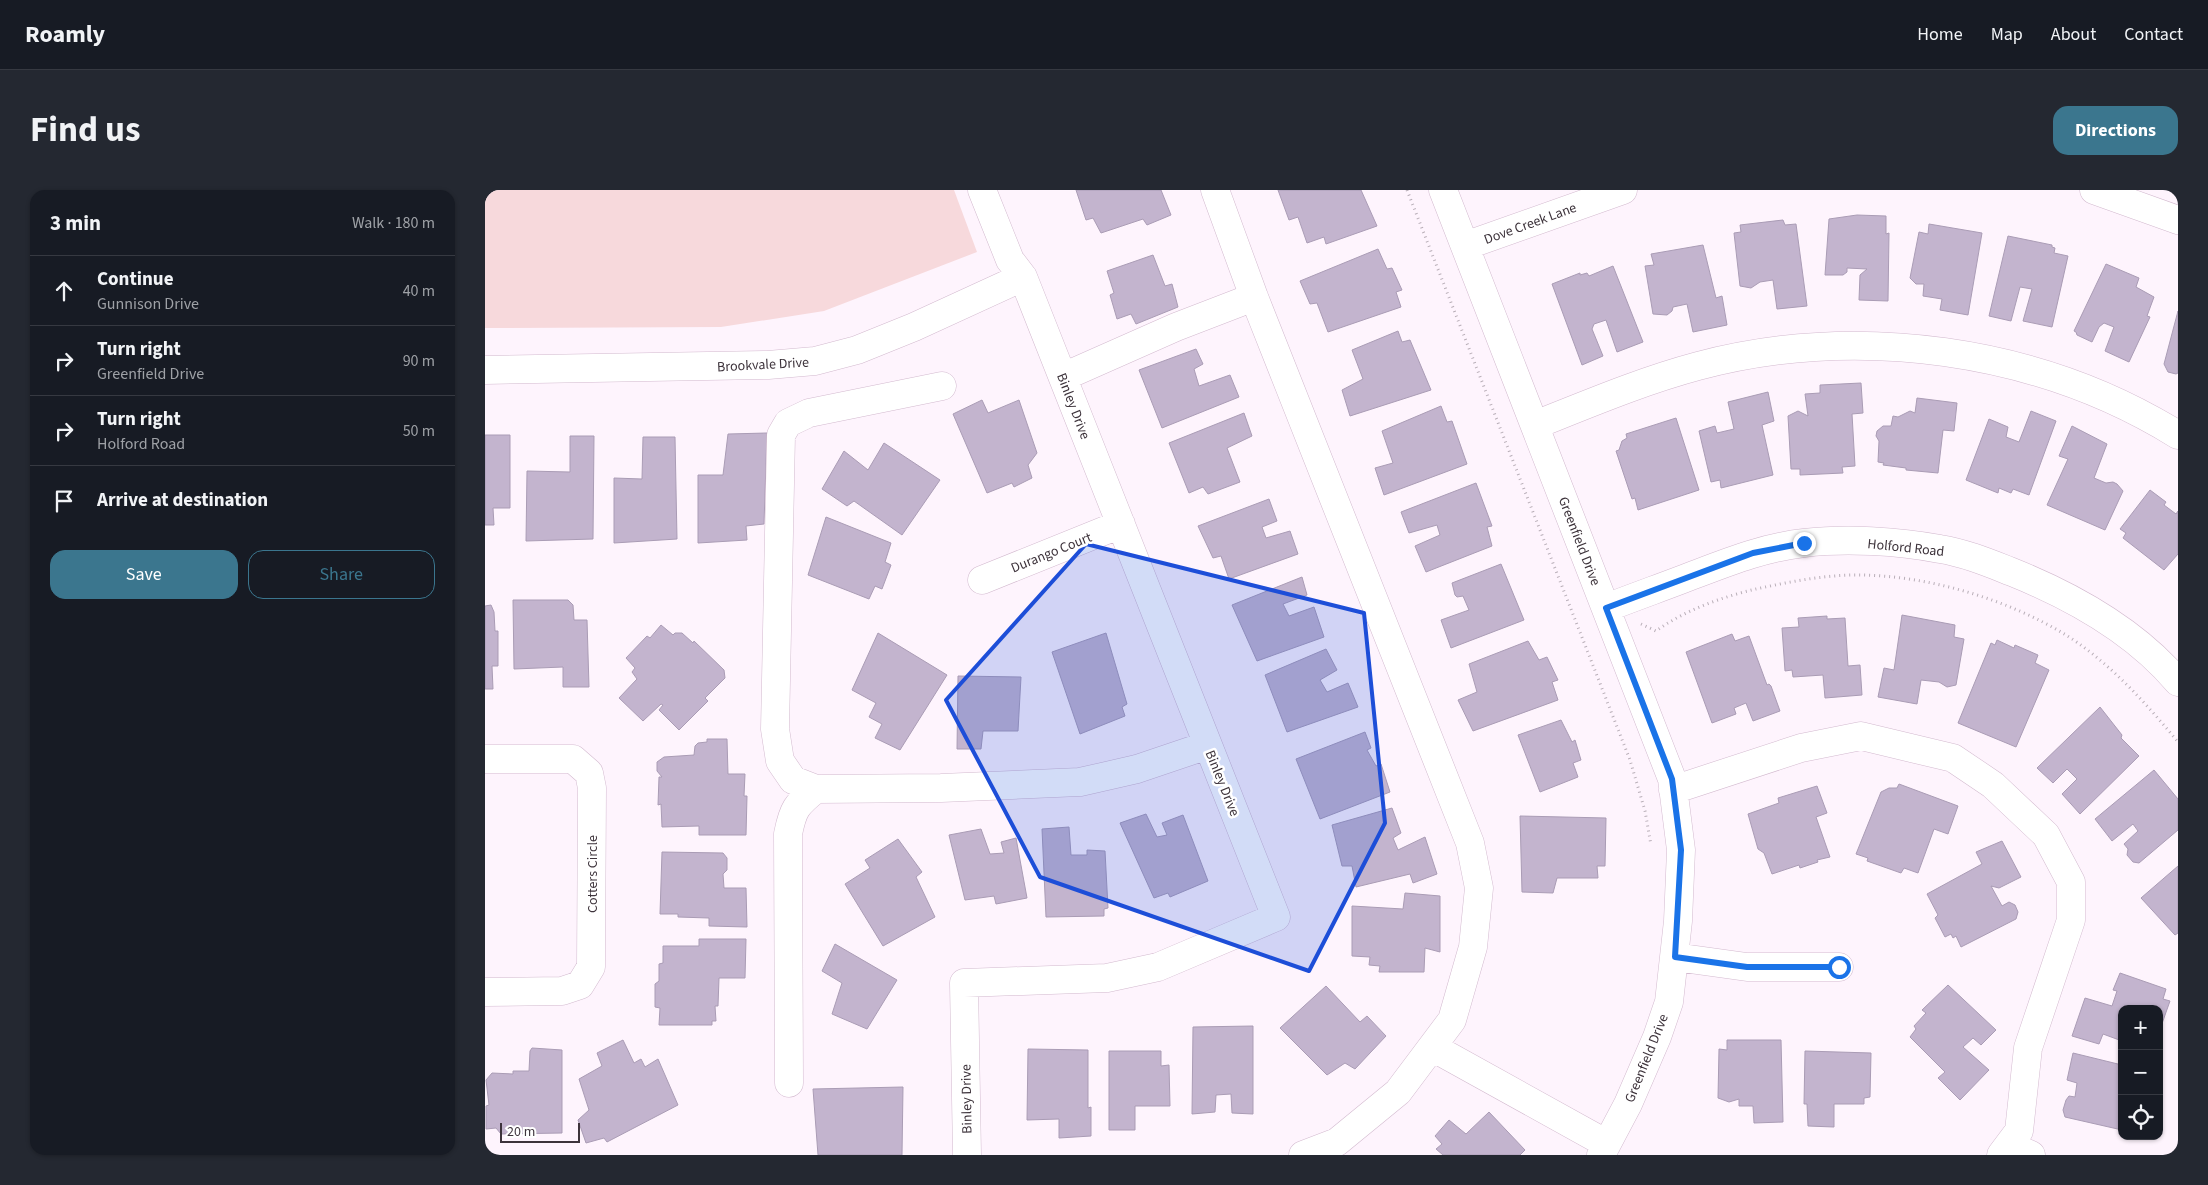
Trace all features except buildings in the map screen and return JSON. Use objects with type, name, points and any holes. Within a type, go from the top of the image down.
[{"type":"street","name":"Binley Drive","points":[[967,1155],[964,983],[1107,978],[1158,967],[1276,917],[1023,277],[1010,260],[982,190]]},
{"type":"street","points":[[1215,190],[1254,297],[1470,843],[1479,888],[1473,947],[1452,1020],[1398,1092],[1337,1142],[1303,1155]]},
{"type":"street","name":"Greenfield Drive","points":[[1443,190],[1672,779],[1681,850],[1675,957],[1669,1002],[1657,1037],[1628,1104],[1604,1149]]},
{"type":"street","name":"Dove Creek Lane","points":[[1465,246],[1623,190]]},
{"type":"street","points":[[2094,190],[2178,220]]},
{"type":"street","name":"Brookvale Drive","points":[[485,370],[768,365],[815,361],[857,350],[914,327],[1023,277]]},
{"type":"street","points":[[1063,376],[1176,327],[1254,297]]},
{"type":"street","points":[[1535,425],[1631,387],[1699,366],[1785,350],[1823,346],[1869,346],[1936,351],[1991,360],[2056,377],[2099,393],[2138,411],[2178,435]]},
{"type":"street","points":[[942,386],[809,413],[788,423],[781,435],[775,729],[780,761],[793,780],[816,789],[941,788],[1080,782],[1137,769],[1208,745]]},
{"type":"street","name":"Durango Court","points":[[982,580],[1121,524]]},
{"type":"street","name":"Holford Road","points":[[1606,608],[1753,553],[1804,543],[1871,541],[1941,549],[1986,561],[2045,585],[2085,606],[2123,631],[2165,667],[2178,682]]},
{"type":"street","points":[[1673,790],[1801,748],[1861,736],[1953,758],[1993,785],[2046,835],[2071,882],[2071,920],[2028,1048],[2019,1131],[2014,1152]]},
{"type":"street","name":"Cotters Circle","points":[[485,759],[573,760],[589,773],[593,788],[593,889],[591,967],[581,985],[563,990],[485,992]]},
{"type":"street","points":[[789,1083],[788,834],[792,813],[802,800],[816,789]]},
{"type":"street","points":[[1675,957],[1747,967],[1839,967]]},
{"type":"street","points":[[1433,1047],[1604,1149]]},
{"type":"path","points":[[1407,190],[1629,760],[1645,811],[1652,853]]},
{"type":"path","points":[[1606,608],[1656,631],[1673,618],[1734,595],[1782,583],[1822,577],[1858,575],[1902,579],[1942,586],[1979,596],[2030,615],[2066,635],[2095,656],[2132,688],[2178,742]]},
{"type":"highlighted area","points":[[1086,544],[1364,613],[1385,823],[1309,971],[1040,877],[946,700]]},
{"type":"shaded area","points":[[485,190],[954,190],[977,252],[824,311],[721,327],[485,328]]},
{"type":"route","points":[[1804,543],[1753,553],[1606,608],[1672,779],[1681,850],[1675,957],[1747,967],[1839,967]]}]
